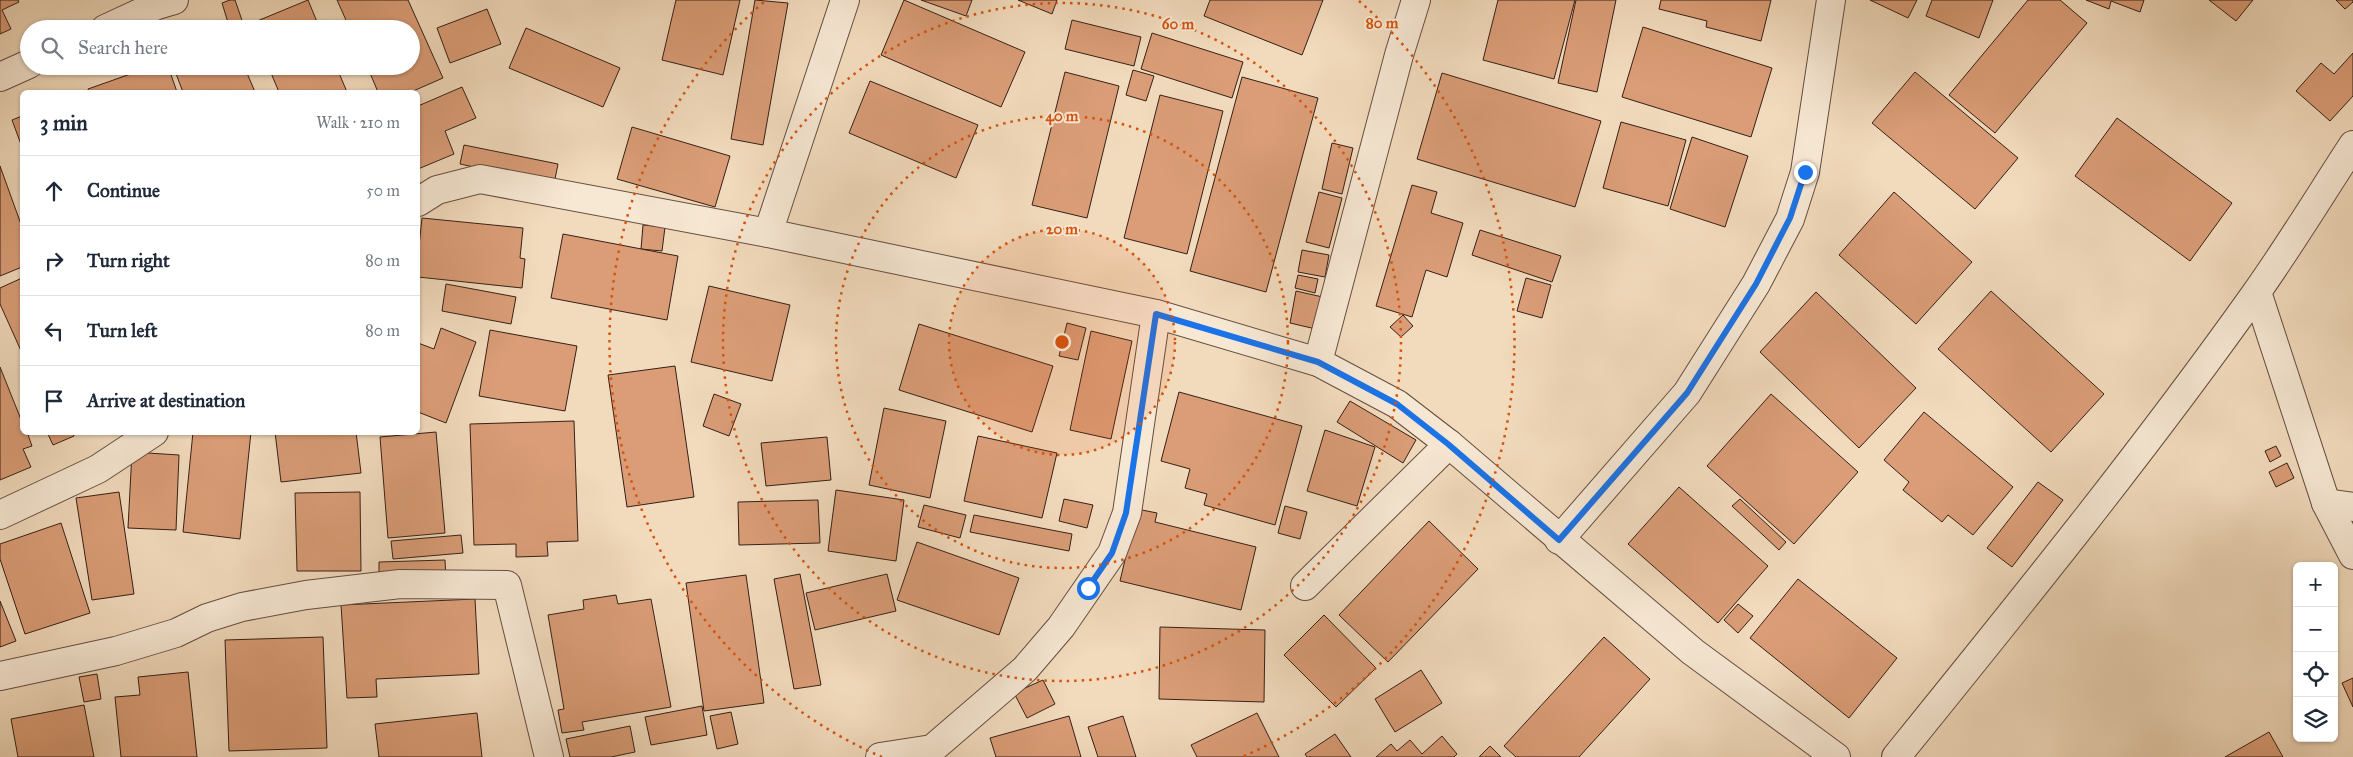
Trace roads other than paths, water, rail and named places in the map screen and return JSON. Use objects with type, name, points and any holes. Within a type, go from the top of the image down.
[{"type":"street","points":[[768,233],[845,0]]},
{"type":"street","points":[[1318,362],[1399,54],[1416,0]]},
{"type":"street","points":[[1559,540],[1687,393],[1756,284],[1790,218],[1805,172],[1831,0]]},
{"type":"street","points":[[124,20],[162,2]]},
{"type":"street","points":[[0,77],[20,68]]},
{"type":"street","points":[[1896,757],[2049,567],[2257,292],[2353,145]]},
{"type":"street","points":[[420,201],[437,190],[480,179],[768,233],[1156,314],[1318,362],[1397,404],[1448,444],[1693,652],[1836,757]]},
{"type":"street","points":[[2257,292],[2326,503],[2353,555]]},
{"type":"street","points":[[880,757],[934,753],[1025,669],[1061,627],[1112,553],[1126,513],[1156,314]]},
{"type":"street","points":[[0,514],[98,469],[149,435]]},
{"type":"street","points":[[1305,586],[1448,444]]},
{"type":"street","points":[[2326,503],[2353,507]]},
{"type":"street","points":[[0,676],[116,651],[176,633],[207,618],[242,606],[306,594],[400,584],[507,585],[549,757]]}]
